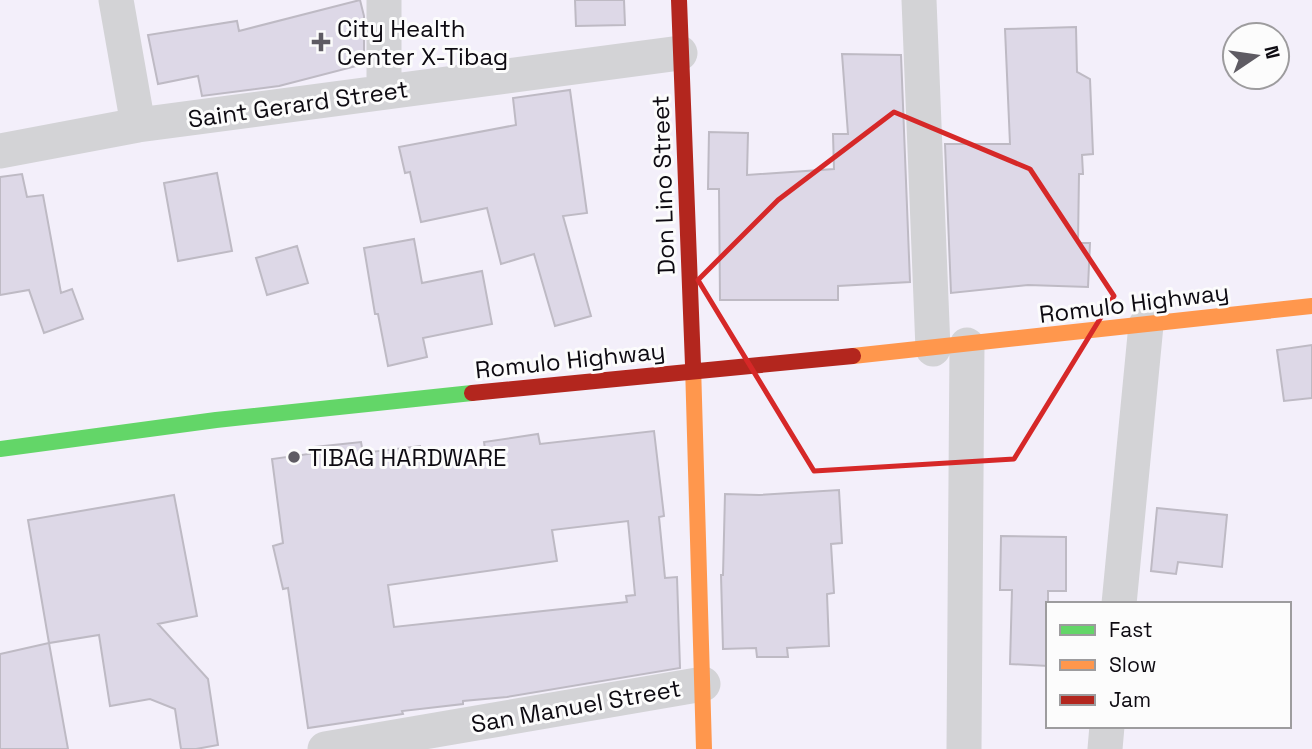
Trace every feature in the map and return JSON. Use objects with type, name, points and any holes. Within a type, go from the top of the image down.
[{"type":"main road","name":"Don Lino Street","points":[[679,0],[704,749]]},
{"type":"main road","name":"Romulo Highway","points":[[0,449],[215,420],[693,370],[933,349],[1312,306]]},
{"type":"street","points":[[116,0],[138,125]]},
{"type":"street","points":[[384,0],[384,92]]},
{"type":"street","points":[[919,0],[933,349]]},
{"type":"street","name":"Saint Gerard Street","points":[[0,151],[138,125],[680,53]]},
{"type":"street","points":[[1119,602],[1146,325]]},
{"type":"street","points":[[964,749],[967,345]]},
{"type":"street","name":"San Manuel Street","points":[[325,749],[408,743],[703,684]]},
{"type":"street","points":[[1105,749],[1107,728]]},
{"type":"highlighted area","points":[[894,112],[1030,169],[1114,296],[1014,459],[814,471],[698,280],[778,200]]},
{"type":"building","points":[[360,0],[364,16],[364,64],[279,86],[202,96],[198,76],[158,84],[148,35],[237,21],[239,31]]},
{"type":"building","points":[[575,0],[624,0],[625,25],[576,26]]},
{"type":"building","points":[[1076,27],[1077,72],[1090,79],[1093,154],[1082,155],[1083,174],[1079,174],[1078,243],[1090,243],[1088,287],[1028,285],[951,293],[945,144],[1010,144],[1005,29]]},
{"type":"building","points":[[842,54],[901,55],[910,282],[838,286],[838,300],[720,300],[719,189],[708,189],[709,132],[748,133],[747,175],[834,169],[833,134],[848,134]]},
{"type":"building","points":[[570,90],[587,213],[563,216],[591,316],[555,326],[534,254],[501,264],[487,208],[421,222],[410,172],[405,173],[399,147],[516,125],[513,98]]},
{"type":"building","points":[[217,173],[232,251],[178,261],[164,183]]},
{"type":"building","points":[[22,174],[27,197],[43,195],[61,293],[72,289],[83,319],[44,333],[29,290],[0,295],[0,177]]},
{"type":"building","points":[[414,239],[422,283],[482,271],[492,324],[423,338],[427,357],[388,366],[378,314],[375,314],[364,248]]},
{"type":"building","points":[[297,246],[308,283],[267,295],[256,258]]},
{"type":"building","points":[[1312,345],[1312,398],[1284,401],[1277,350]]},
{"type":"building","points":[[654,431],[664,516],[659,517],[665,578],[677,577],[680,668],[308,728],[288,588],[283,589],[273,546],[283,543],[272,459],[316,453],[315,447],[361,442],[363,453],[420,446],[423,464],[486,456],[484,442],[538,434],[540,444]],"holes":[[[628,521],[635,595],[626,596],[627,602],[394,627],[388,585],[557,561],[552,530]]]},
{"type":"building","points":[[839,490],[842,543],[831,544],[834,593],[827,594],[829,646],[787,648],[788,657],[757,657],[756,648],[723,649],[721,575],[725,494],[759,495]]},
{"type":"building","points":[[174,495],[197,616],[158,624],[208,679],[218,745],[196,749],[181,749],[175,709],[150,699],[110,706],[99,635],[49,643],[28,520]]},
{"type":"building","points":[[1157,508],[1227,515],[1222,567],[1178,562],[1176,574],[1151,571]]},
{"type":"building","points":[[1001,536],[1066,537],[1066,591],[1048,591],[1046,602],[1046,666],[1010,664],[1012,590],[1000,590]]},
{"type":"building","points":[[49,643],[68,749],[0,749],[0,654]]},
{"type":"traffic: fast","points":[[0,449],[216,420],[472,393]]},
{"type":"traffic: slow","points":[[853,356],[1312,306]]},
{"type":"traffic: slow","points":[[693,365],[704,749]]},
{"type":"traffic: jam","points":[[679,0],[693,365]]},
{"type":"traffic: jam","points":[[472,393],[853,356]]},
{"type":"place","name":"City Health Center X-Tibag","points":[[321,42]]},
{"type":"place","name":"TIBAG HARDWARE","points":[[294,457]]}]
